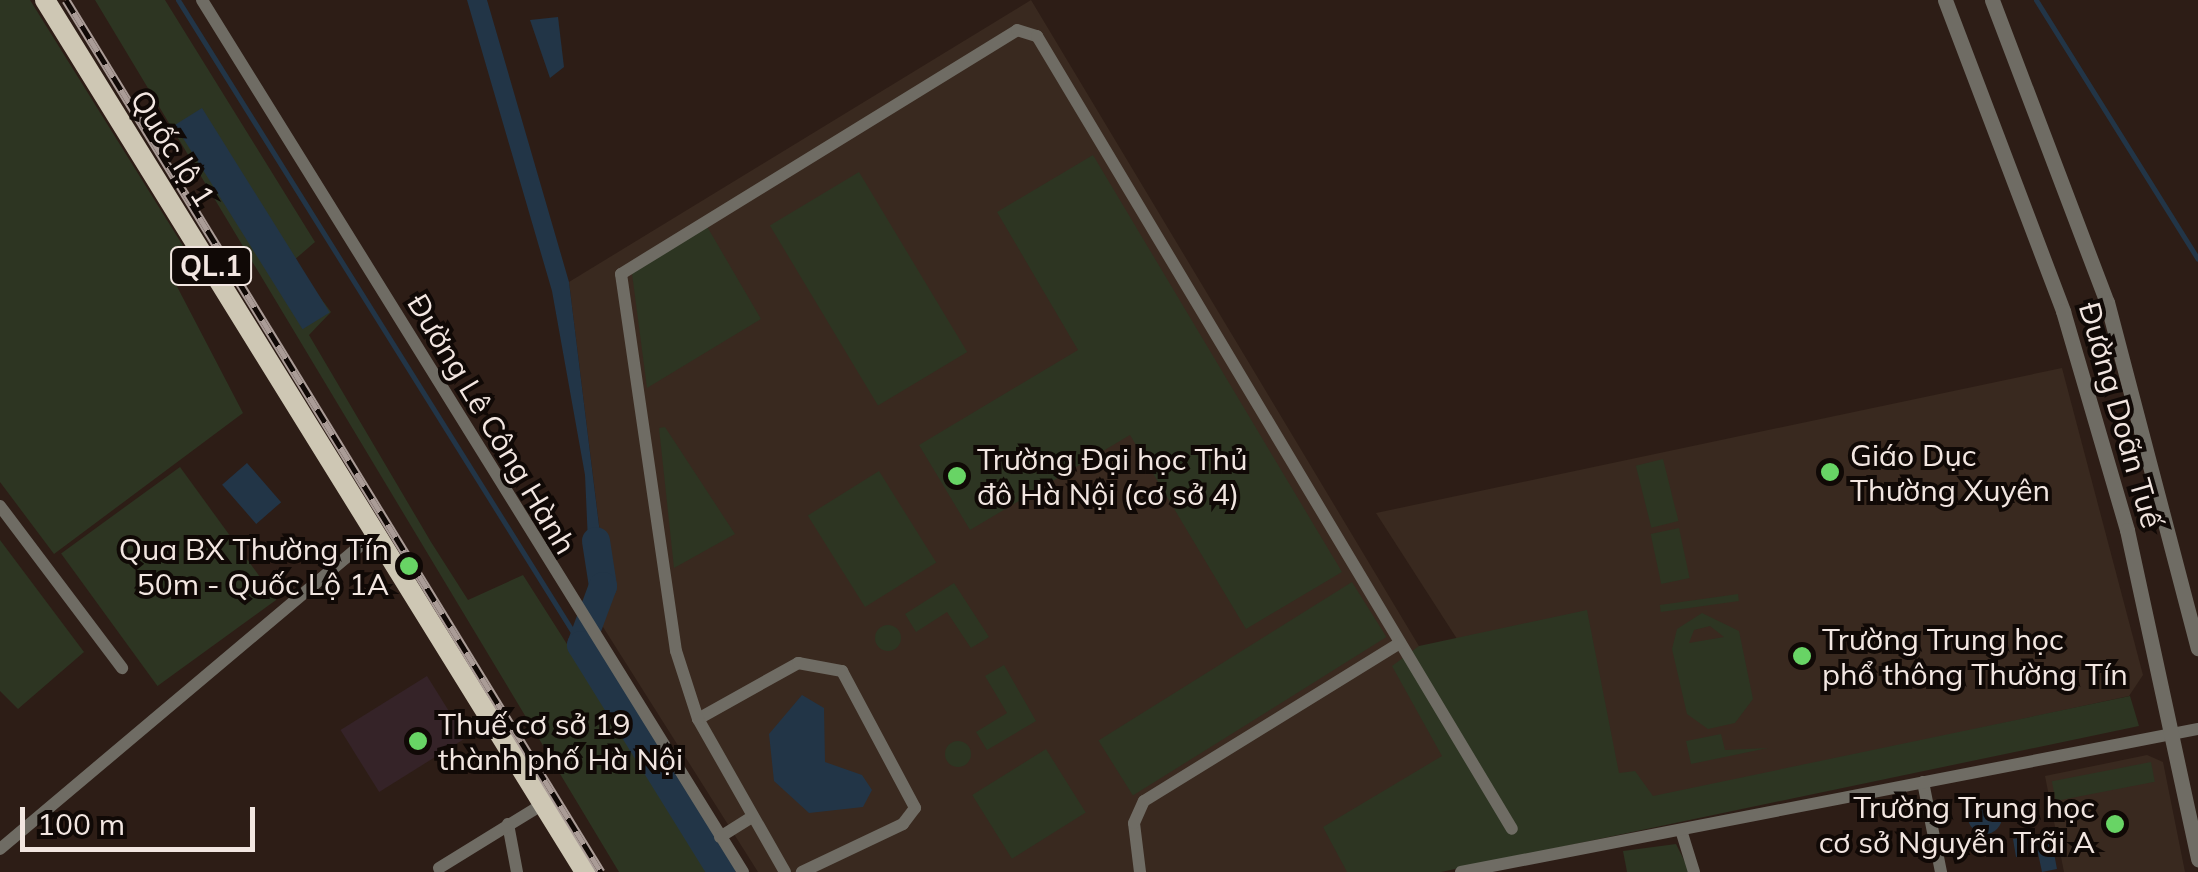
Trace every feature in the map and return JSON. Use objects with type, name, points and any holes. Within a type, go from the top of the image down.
[{"type":"highway","name":"Quốc lộ 1","points":[[45,0],[376,532]]},
{"type":"highway","name":"QL.1","points":[[376,532],[585,872]]},
{"type":"street","name":"Đường Lê Công Hành","points":[[202,0],[580,618],[742,872]]},
{"type":"street","name":"Đường Doãn Tuế","points":[[1945,0],[2064,311],[2173,730],[2198,859]]},
{"type":"street","name":"Đường Doãn Tuế","points":[[1992,0],[2107,302],[2198,648]]},
{"type":"street","points":[[785,872],[750,818],[698,718],[676,651],[621,274],[1017,30],[1037,36],[1512,829]]},
{"type":"street","points":[[0,506],[122,668]]},
{"type":"street","points":[[0,849],[376,532]]},
{"type":"street","points":[[1140,872],[1134,824],[1144,801],[1400,643]]},
{"type":"street","points":[[698,718],[798,662],[842,670],[915,808],[903,824],[802,872]]},
{"type":"street","points":[[1461,872],[2198,728]]},
{"type":"street","points":[[1922,782],[1941,872]]},
{"type":"street","points":[[438,868],[543,804]]},
{"type":"street","points":[[720,837],[750,818]]},
{"type":"street","points":[[508,824],[517,872]]},
{"type":"street","points":[[1682,830],[1694,872]]},
{"type":"shaded area","name":"Trường Đại học Thủ đô Hà Nội (cơ sở 4)","points":[[1031,0],[1536,841],[1358,872],[758,872],[591,608],[604,565],[569,282]]},
{"type":"shaded area","points":[[2062,368],[2143,675],[2129,696],[1668,796],[1647,796],[1524,743],[1376,513]]},
{"type":"shaded area","points":[[427,676],[466,738],[379,792],[340,730]]},
{"type":"shaded area","name":"Trường Trung học cơ sở Nguyễn Trãi A","points":[[2147,755],[2163,762],[2185,872],[2064,872],[2045,776]]},
{"type":"green space","points":[[0,0],[30,0],[185,249],[171,275],[243,413],[54,554],[0,482]]},
{"type":"green space","points":[[95,0],[165,0],[315,242],[293,261],[331,312],[309,335],[431,542],[468,600],[523,575],[712,872],[619,872]]},
{"type":"green space","points":[[1093,155],[1342,572],[1246,629],[1130,435],[970,530],[919,445],[1078,350],[997,212]]},
{"type":"green space","points":[[859,172],[967,352],[878,406],[770,226]]},
{"type":"green space","points":[[705,223],[761,319],[647,388],[631,266]]},
{"type":"green space","points":[[665,427],[735,534],[674,568],[659,428]]},
{"type":"green space","points":[[1663,459],[1678,521],[1651,528],[1636,466]]},
{"type":"green space","points":[[180,467],[276,600],[157,686],[61,553]]},
{"type":"green space","points":[[879,471],[936,563],[865,607],[808,516]]},
{"type":"green space","points":[[1679,528],[1690,578],[1661,584],[1651,534]]},
{"type":"green space","points":[[0,540],[84,652],[18,709],[0,691]]},
{"type":"green space","points":[[1352,582],[1386,637],[1133,796],[1098,740]]},
{"type":"green space","points":[[954,583],[989,637],[971,648],[947,612],[916,632],[905,614]]},
{"type":"green space","points":[[1738,594],[1739,601],[1661,612],[1660,605]]},
{"type":"green space","points":[[1587,610],[1619,773],[1635,771],[1653,796],[2130,696],[2139,726],[1441,872],[1347,872],[1323,827],[1442,756],[1392,666],[1419,646]]},
{"type":"green space","points":[[1702,613],[1739,631],[1753,699],[1735,723],[1708,729],[1687,714],[1672,649],[1677,629]],"holes":[[[1710,626],[1724,637],[1689,643],[1694,630]]]},
{"type":"green space","points":[[888,625],[897,629],[901,638],[897,647],[888,651],[879,647],[875,638],[879,629]]},
{"type":"green space","points":[[1004,665],[1036,721],[987,750],[976,732],[1007,713],[985,676]]},
{"type":"green space","points":[[1721,734],[1725,750],[1768,748],[1691,764],[1686,741]]},
{"type":"green space","points":[[958,741],[967,745],[971,754],[967,763],[958,767],[949,763],[945,754],[949,745]]},
{"type":"green space","points":[[1046,749],[1086,813],[1012,859],[972,795]]},
{"type":"green space","points":[[2151,762],[2155,782],[2056,801],[2052,781]]},
{"type":"green space","points":[[1676,844],[1690,872],[1627,872],[1623,851]]},
{"type":"water","points":[[467,0],[487,0],[569,282],[604,566],[591,608],[585,475],[552,291]]},
{"type":"water","points":[[558,17],[564,67],[550,78],[530,20]]},
{"type":"water","points":[[202,108],[330,312],[303,329],[175,125]]},
{"type":"water","points":[[247,463],[281,502],[256,524],[222,485]]},
{"type":"water","points":[[802,695],[824,708],[825,762],[862,775],[872,790],[863,807],[809,813],[774,781],[769,734]]},
{"type":"water","points":[[1985,800],[1997,805],[2002,817],[1997,829],[1985,834],[1973,829],[1968,817],[1973,805]]},
{"type":"water","points":[[2050,832],[2057,869],[2042,872],[2038,853],[2016,857],[2013,839]]},
{"type":"waterway","points":[[178,0],[581,645]]},
{"type":"waterway","points":[[2036,0],[2198,259]]},
{"type":"waterway","points":[[596,541],[603,586],[581,645],[722,872]]},
{"type":"railway","points":[[66,0],[601,872]]},
{"type":"place","name":"Giáo Dục Thường Xuyên","points":[[1830,472]]},
{"type":"place","name":"Trường Đại học Thủ đô Hà Nội (cơ sở 4)","points":[[957,476]]},
{"type":"place","name":"Qua BX Thường Tín 50m - Quốc Lộ 1A","points":[[409,566]]},
{"type":"place","name":"Trường Trung học phổ thông Thường Tín","points":[[1802,656]]},
{"type":"place","name":"Thuế cơ sở 19 thành phố Hà Nội","points":[[418,741]]},
{"type":"place","name":"Trường Trung học cơ sở Nguyễn Trãi A","points":[[2115,824]]}]
